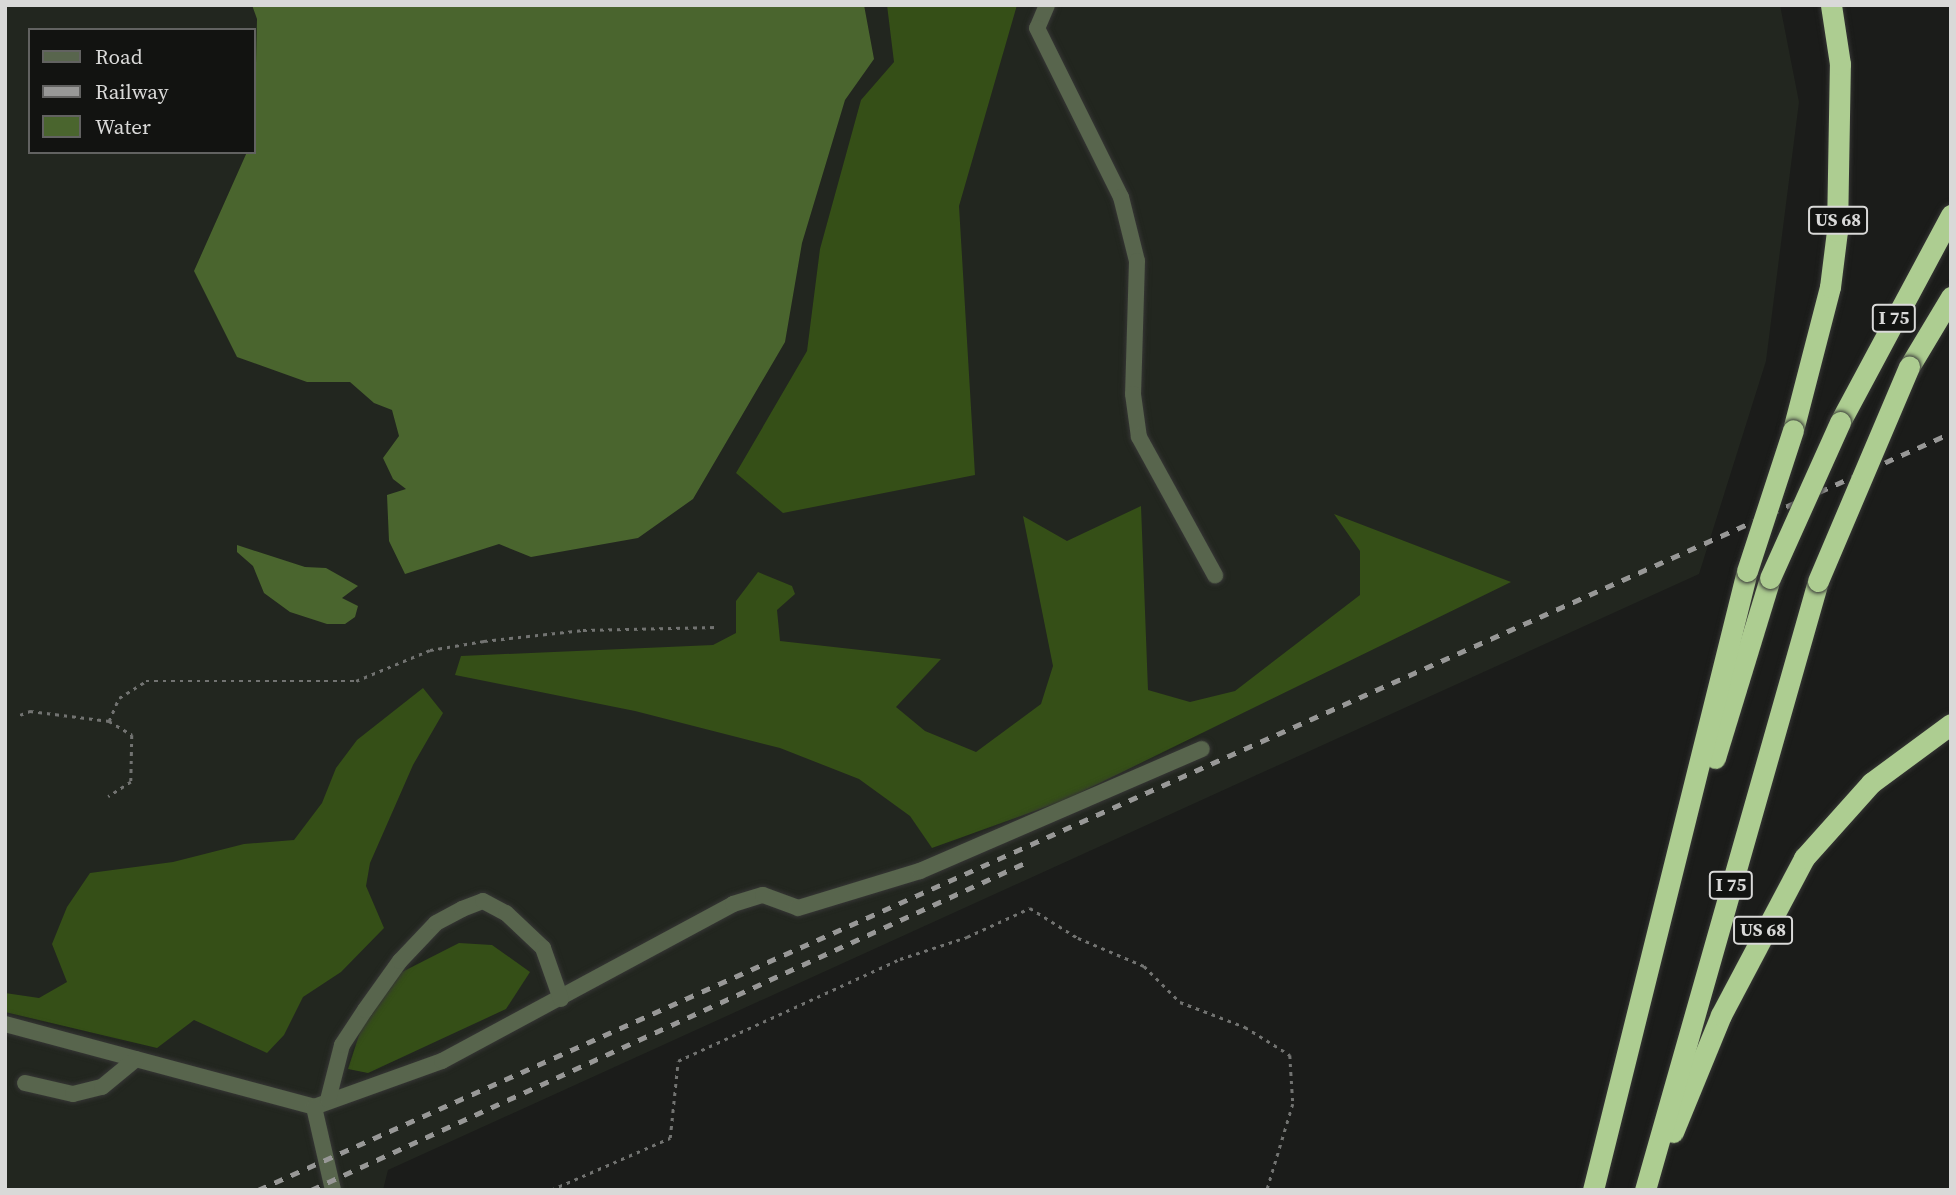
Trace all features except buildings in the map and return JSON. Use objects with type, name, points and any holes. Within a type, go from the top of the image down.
[{"type":"highway","name":"US 68","points":[[1646,985],[1748,571],[1793,430],[1830,287],[1837,231],[1840,64],[1831,5]]},
{"type":"highway","name":"I 75","points":[[1593,1190],[1646,985],[1770,578],[1840,422],[1951,215]]},
{"type":"highway","name":"I 75","points":[[1648,1190],[1818,581],[1909,367],[1951,297]]},
{"type":"highway","name":"US 68","points":[[1648,1190],[1721,1015],[1804,858],[1871,783],[1951,724]]},
{"type":"lane","points":[[1047,5],[1037,28],[1121,197],[1137,261],[1133,394],[1139,437],[1214,575]]},
{"type":"lane","points":[[10,1026],[321,1104],[351,1097],[442,1060],[561,999],[733,904],[763,895],[798,908],[920,871],[1202,749]]},
{"type":"lane","points":[[333,1190],[321,1104],[342,1045],[372,1000],[436,923],[482,901],[506,913],[543,948],[561,999]]},
{"type":"lane","points":[[25,1083],[73,1094],[102,1087],[136,1059]]},
{"type":"path","points":[[109,721],[119,698],[146,681],[356,681],[430,650],[484,641],[583,630],[716,627]]},
{"type":"path","points":[[20,715],[30,711],[109,721],[132,735],[131,782],[108,797]]},
{"type":"path","points":[[551,1190],[670,1138],[678,1061],[900,958],[967,937],[1030,908],[1078,937],[1144,966],[1180,1002],[1245,1027],[1290,1055],[1293,1104],[1268,1190]]},
{"type":"shaded area","points":[[5,5],[1780,5],[1799,102],[1766,361],[1699,574],[388,1170],[383,1190],[5,1190]]},
{"type":"shaded area","points":[[887,5],[1017,5],[959,206],[975,475],[783,513],[736,473],[807,351],[820,249],[861,100],[894,62]]},
{"type":"shaded area","points":[[1141,506],[1148,690],[1190,702],[1235,691],[1360,595],[1360,551],[1334,514],[1511,582],[1065,800],[932,848],[910,816],[859,779],[780,748],[635,711],[455,675],[461,656],[713,645],[736,633],[736,601],[758,572],[792,586],[795,594],[777,610],[780,641],[941,659],[896,707],[925,731],[976,752],[1041,704],[1053,666],[1023,516],[1067,541]]},
{"type":"shaded area","points":[[423,688],[443,713],[413,765],[370,863],[366,886],[384,928],[341,972],[303,997],[284,1035],[267,1053],[194,1020],[157,1048],[5,1012],[5,993],[39,998],[67,982],[52,944],[67,907],[90,873],[173,862],[244,844],[294,840],[322,803],[336,768],[357,740]]},
{"type":"shaded area","points":[[459,943],[492,945],[530,972],[506,1009],[368,1073],[348,1069],[361,1029],[402,972]]},
{"type":"water","points":[[252,5],[864,5],[874,59],[845,100],[802,243],[785,342],[693,499],[638,538],[531,557],[499,544],[405,574],[389,541],[387,495],[406,489],[393,479],[383,458],[399,436],[392,410],[374,403],[350,382],[307,382],[237,357],[194,271],[246,154],[256,154],[257,19]]},
{"type":"water","points":[[237,545],[305,567],[326,568],[358,586],[342,598],[358,606],[355,617],[345,624],[327,624],[290,612],[264,593],[253,566],[237,552]]},
{"type":"railway","points":[[258,1190],[1951,433]]},
{"type":"railway","points":[[311,1190],[1025,863]]}]
